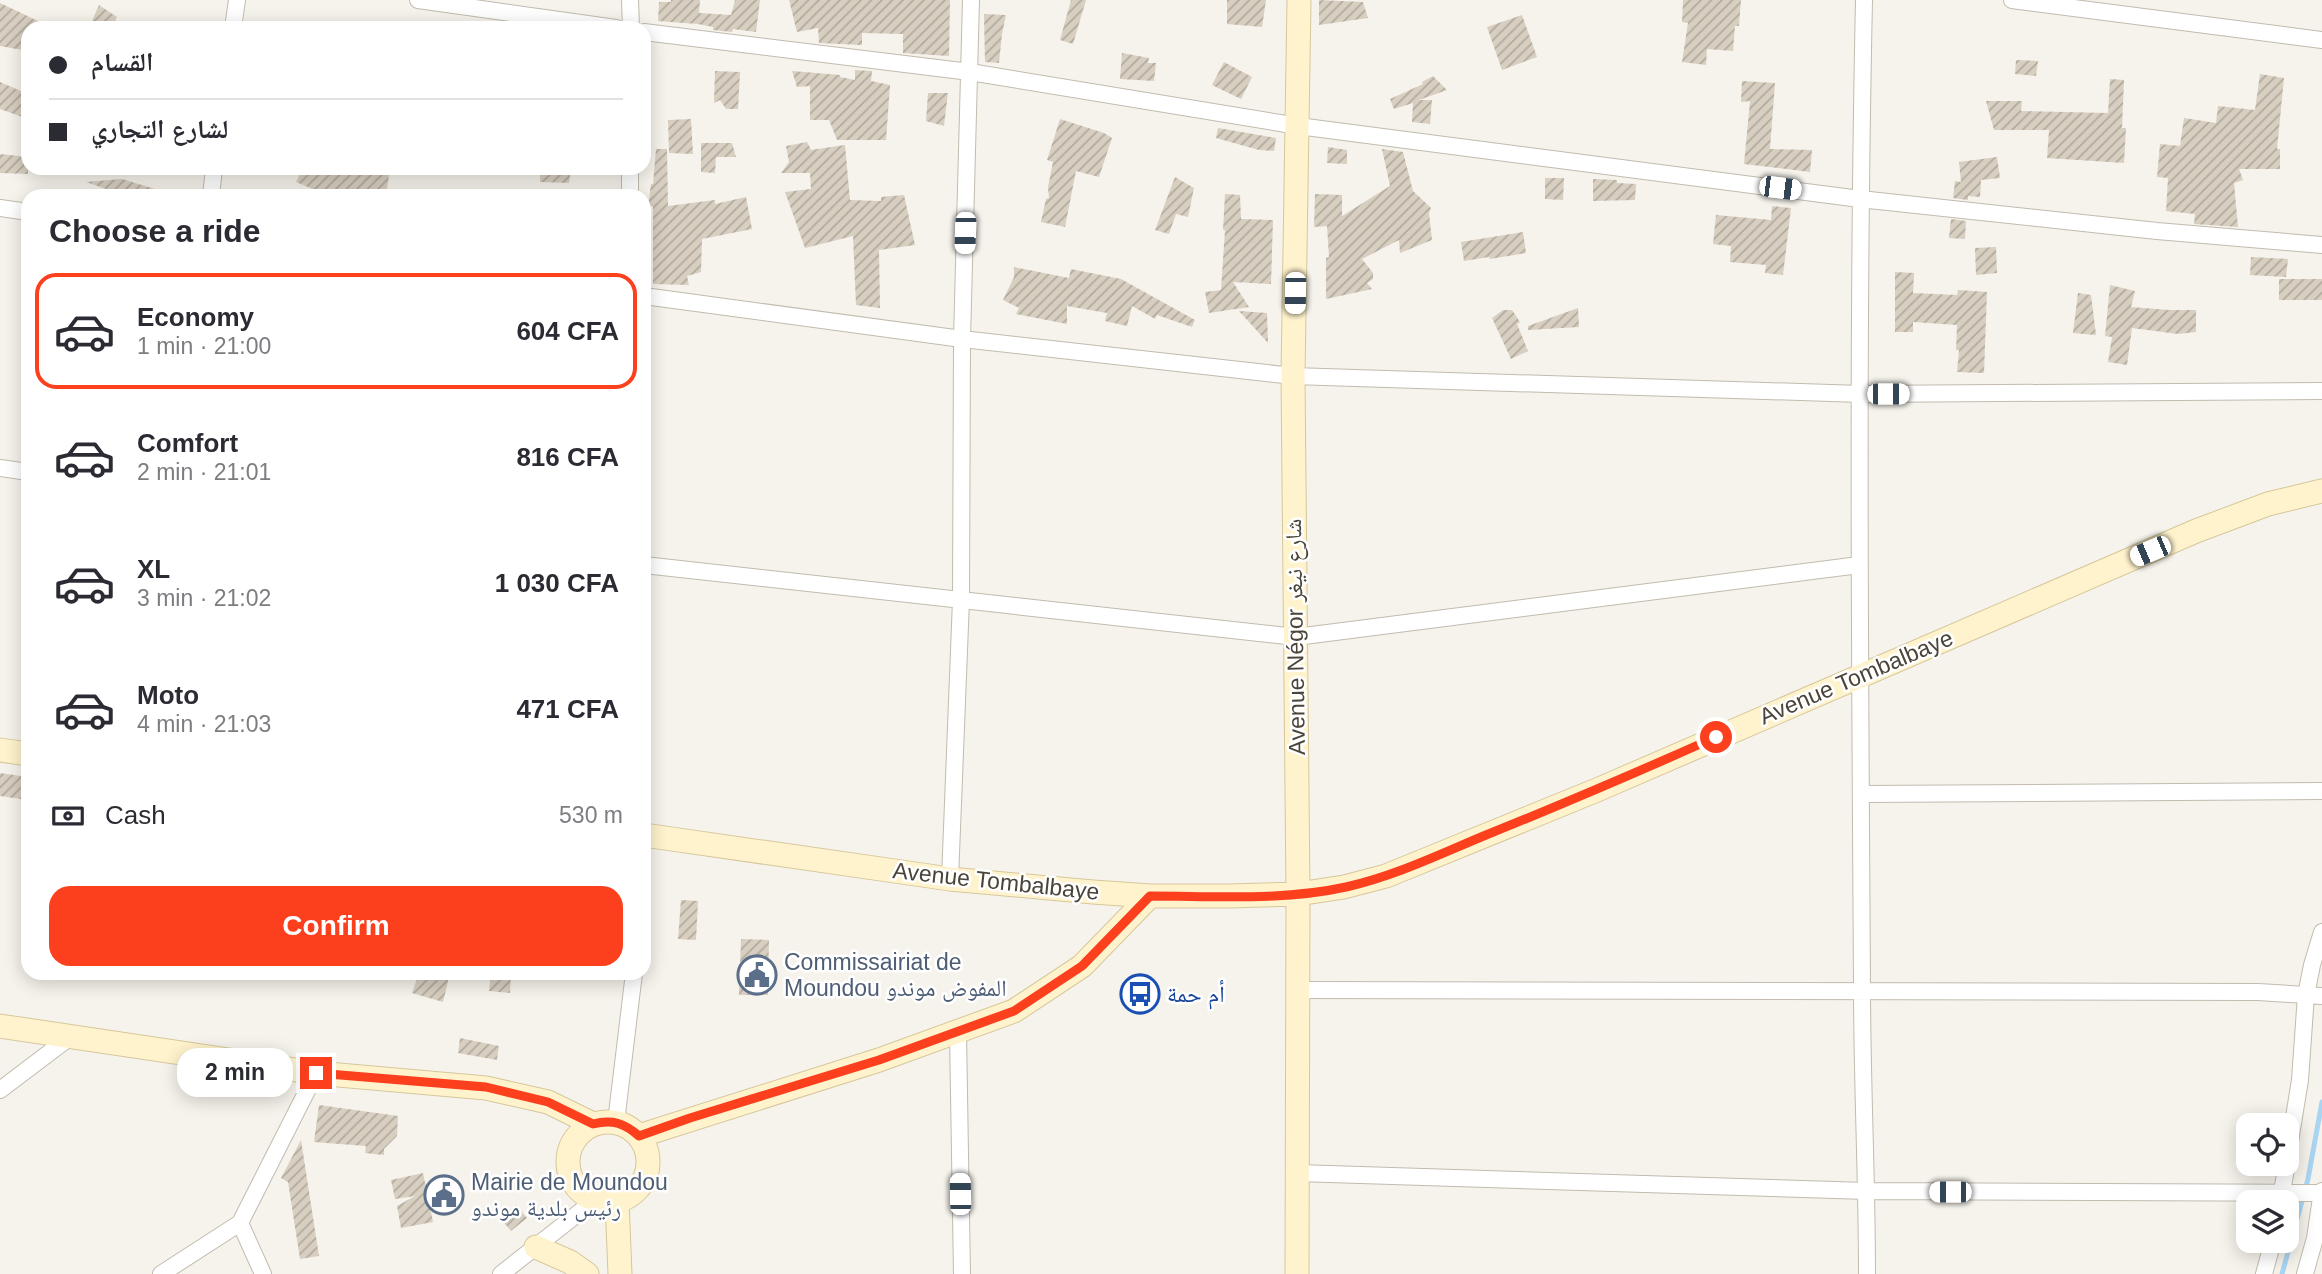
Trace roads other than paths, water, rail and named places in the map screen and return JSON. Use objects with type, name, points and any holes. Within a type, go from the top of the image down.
[{"type":"main road","name":"Avenue Négor شارع نيغر","points":[[1297,1274],[1298,894],[1293,376],[1299,0]]},
{"type":"main road","name":"Avenue Tombalbaye","points":[[651,836],[950,879],[1150,896],[1298,894],[1344,887],[1386,876],[1597,790],[2196,531],[2268,504],[2322,491]]},
{"type":"main road","points":[[0,750],[21,753]]},
{"type":"main road","points":[[639,1136],[958,1032],[1014,1011],[1082,966],[1150,896]]},
{"type":"main road","points":[[0,1027],[316,1073],[486,1087],[548,1102],[593,1124]]},
{"type":"main road","points":[[616,1122],[629,1127],[639,1136],[646,1148],[648,1161],[646,1175],[640,1187],[629,1196],[606,1200],[581,1192],[572,1179],[568,1163],[571,1147],[579,1133],[593,1124],[616,1122]]},
{"type":"main road","points":[[606,1200],[620,1274]]},
{"type":"main road","points":[[536,1248],[570,1262],[587,1274]]},
{"type":"street","points":[[234,21],[237,0]]},
{"type":"street","points":[[418,0],[566,21]]},
{"type":"street","points":[[631,0],[631,21]]},
{"type":"street","points":[[950,879],[961,600],[962,339],[971,0]]},
{"type":"street","points":[[1864,0],[1860,199],[1859,565],[1867,1274]]},
{"type":"street","points":[[2012,0],[2322,40]]},
{"type":"street","points":[[651,33],[970,72],[1298,126],[1860,199],[2157,231],[2322,245]]},
{"type":"street","points":[[0,208],[21,211]]},
{"type":"street","points":[[651,297],[962,339],[1293,376],[1861,394],[2322,391]]},
{"type":"street","points":[[0,468],[21,471]]},
{"type":"street","points":[[651,566],[1296,637],[1859,565]]},
{"type":"street","points":[[1862,794],[2322,791]]},
{"type":"street","points":[[2294,1113],[2315,996],[2312,965],[2322,932]]},
{"type":"street","points":[[616,1122],[633,980]]},
{"type":"street","points":[[1298,990],[2258,992],[2315,996]]},
{"type":"street","points":[[958,1032],[962,1274]]},
{"type":"street","points":[[0,1090],[70,1037]]},
{"type":"street","points":[[161,1274],[240,1223],[316,1073]]},
{"type":"street","points":[[1297,1172],[1867,1191],[2236,1195]]},
{"type":"street","points":[[2299,1195],[2322,1193],[2315,1238],[2305,1274]]},
{"type":"street","points":[[501,1274],[606,1200]]},
{"type":"street","points":[[240,1223],[263,1274]]},
{"type":"street","points":[[2264,1274],[2270,1253]]},
{"type":"waterway","points":[[2282,1274],[2308,1179],[2322,1102]]},
{"type":"place","name":"Commissairiat de Moundou المفوض موندو","points":[[757,975]]},
{"type":"place","name":"أم حمة","points":[[1140,994]]},
{"type":"place","name":"Mairie de Moundou رئيس بلدية موندو","points":[[444,1195]]}]
